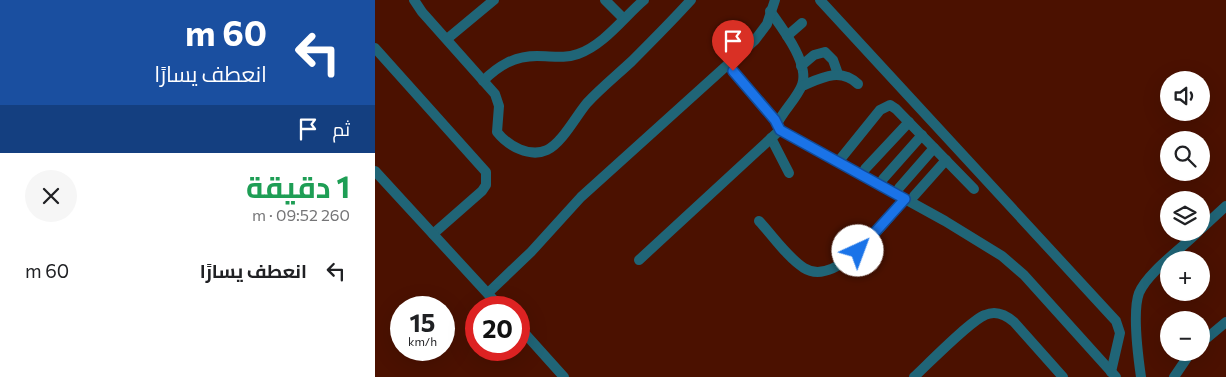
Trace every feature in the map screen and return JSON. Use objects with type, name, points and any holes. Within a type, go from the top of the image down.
[{"type":"lane","points":[[414,0],[421,12],[447,39],[497,100],[499,106],[496,125],[497,132],[502,138],[527,152],[537,153],[549,149],[587,103],[652,41],[691,0]]},
{"type":"lane","points":[[447,39],[494,0]]},
{"type":"lane","points":[[605,0],[623,18]]},
{"type":"lane","points":[[483,81],[494,70],[507,62],[522,57],[538,56],[553,58],[580,53],[592,47],[644,0]]},
{"type":"lane","points":[[488,293],[531,252],[581,197],[755,40],[764,30],[775,0]]},
{"type":"lane","points":[[820,0],[1116,321],[1119,333],[1114,374]]},
{"type":"lane","points":[[639,260],[771,138],[802,86],[803,73],[801,66],[787,36],[770,11]]},
{"type":"lane","points":[[787,36],[801,23]]},
{"type":"lane","points":[[375,48],[482,166],[488,177],[487,185],[482,191],[433,234]]},
{"type":"lane","points":[[801,66],[814,55],[825,52],[833,60],[838,74]]},
{"type":"lane","points":[[733,71],[778,127],[838,162],[910,197],[1010,262],[1114,374]]},
{"type":"lane","points":[[802,86],[824,77],[838,74],[846,76],[858,84]]},
{"type":"lane","points":[[838,162],[883,107],[893,106],[974,189]]},
{"type":"lane","points":[[865,169],[909,122]]},
{"type":"lane","points":[[883,179],[922,135]]},
{"type":"lane","points":[[771,138],[789,173]]},
{"type":"lane","points":[[899,188],[934,148]]},
{"type":"lane","points":[[759,221],[804,268],[811,271],[827,272],[858,251],[946,160]]},
{"type":"lane","points":[[375,171],[491,296]]},
{"type":"lane","points":[[1210,221],[1226,206]]},
{"type":"lane","points":[[1141,377],[1137,312],[1140,291],[1153,275],[1189,241]]},
{"type":"lane","points":[[914,377],[978,320],[993,313],[1008,316],[1063,377]]},
{"type":"lane","points":[[1210,336],[1226,322]]},
{"type":"lane","points":[[530,339],[564,377]]},
{"type":"lane","points":[[1178,375],[1186,361]]},
{"type":"route","points":[[733,71],[785,134],[792,136],[905,199],[858,251]]}]
